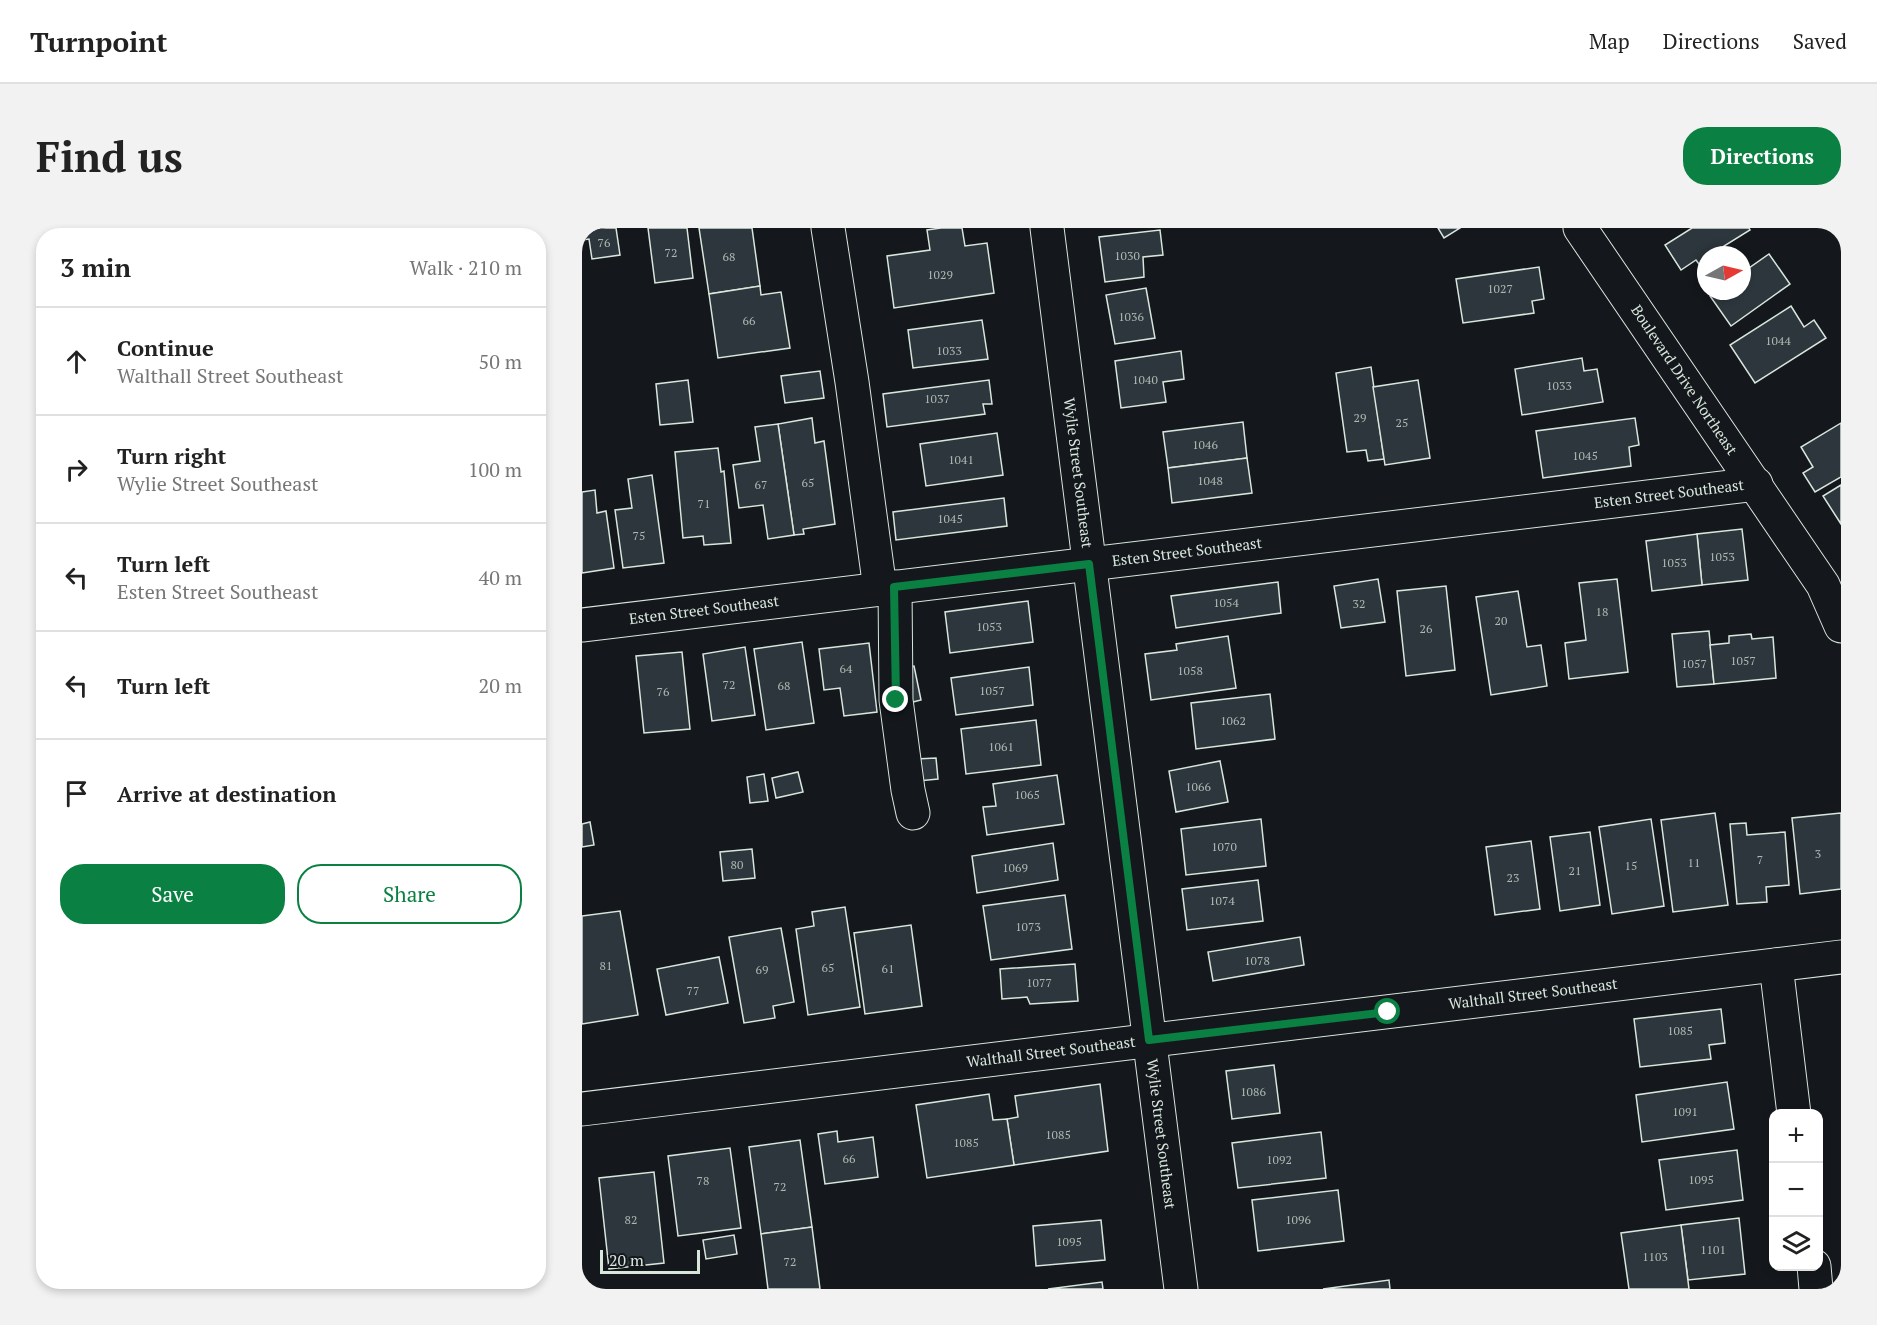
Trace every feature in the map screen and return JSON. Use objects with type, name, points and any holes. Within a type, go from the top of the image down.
[{"type":"street","points":[[828,228],[887,588],[896,700],[913,813]]},
{"type":"street","name":"Wylie Street Southeast","points":[[1047,228],[1181,1289]]},
{"type":"street","name":"Boulevard Drive Northeast","points":[[1580,228],[1823,585],[1841,626]]},
{"type":"street","name":"Esten Street Southeast","points":[[582,625],[1756,484]]},
{"type":"street","name":"Walthall Street Southeast","points":[[582,1108],[1841,957]]},
{"type":"street","points":[[1776,965],[1794,1109]]},
{"type":"street","points":[[1814,1271],[1816,1289]]},
{"type":"building","points":[[582,228],[616,228],[620,255],[592,259],[589,239],[582,240]]},
{"type":"building","points":[[648,228],[687,228],[693,278],[655,283]]},
{"type":"building","points":[[699,228],[752,228],[760,286],[709,294]]},
{"type":"building","points":[[962,228],[965,246],[987,243],[994,293],[894,308],[887,256],[930,250],[927,230]]},
{"type":"building","points":[[1438,228],[1460,228],[1444,238]]},
{"type":"building","points":[[1692,228],[1749,228],[1750,230],[1724,246],[1697,246],[1697,261],[1681,270],[1665,245]]},
{"type":"building","points":[[1160,230],[1163,255],[1143,257],[1144,277],[1105,282],[1099,237]]},
{"type":"building","points":[[1769,254],[1790,284],[1731,326],[1713,300],[1751,300],[1751,267]]},
{"type":"building","points":[[1539,267],[1544,299],[1532,301],[1534,313],[1463,323],[1456,279]]},
{"type":"building","points":[[760,286],[761,295],[781,292],[790,348],[718,358],[709,294]]},
{"type":"building","points":[[1146,288],[1155,338],[1115,344],[1106,295]]},
{"type":"building","points":[[1791,306],[1804,327],[1814,320],[1826,338],[1755,383],[1730,345]]},
{"type":"building","points":[[982,320],[988,359],[913,368],[908,330]]},
{"type":"building","points":[[1181,351],[1184,379],[1163,382],[1166,402],[1121,408],[1115,361]]},
{"type":"building","points":[[1582,358],[1584,371],[1597,369],[1603,402],[1522,415],[1515,369]]},
{"type":"building","points":[[1371,367],[1384,459],[1368,461],[1366,450],[1347,452],[1336,373]]},
{"type":"building","points":[[820,371],[824,398],[785,403],[781,376]]},
{"type":"building","points":[[688,380],[693,422],[660,425],[656,384]]},
{"type":"building","points":[[989,380],[992,404],[983,404],[985,414],[887,427],[883,394]]},
{"type":"building","points":[[1418,380],[1430,458],[1385,465],[1373,387]]},
{"type":"building","points":[[812,418],[815,443],[824,441],[835,524],[803,529],[804,534],[794,535],[778,424]]},
{"type":"building","points":[[1635,418],[1639,445],[1629,447],[1631,466],[1543,478],[1536,431]]},
{"type":"building","points":[[1243,422],[1247,458],[1168,468],[1163,432]]},
{"type":"building","points":[[1841,423],[1841,477],[1815,492],[1803,473],[1813,467],[1801,447]]},
{"type":"building","points":[[778,424],[794,535],[768,539],[763,505],[739,508],[733,465],[760,461],[755,427]]},
{"type":"building","points":[[997,433],[1003,475],[926,486],[920,444]]},
{"type":"building","points":[[718,448],[721,472],[724,471],[731,543],[704,545],[703,536],[683,538],[675,452]]},
{"type":"building","points":[[1247,458],[1252,493],[1172,503],[1168,468]]},
{"type":"building","points":[[652,475],[664,563],[623,568],[615,510],[632,508],[628,479]]},
{"type":"building","points":[[1841,485],[1841,524],[1823,496]]},
{"type":"building","points":[[595,490],[597,513],[606,511],[614,568],[582,573],[582,492]]},
{"type":"building","points":[[1004,498],[1007,526],[896,540],[893,512]]},
{"type":"building","points":[[1742,529],[1748,580],[1702,585],[1697,534]]},
{"type":"building","points":[[1697,534],[1702,585],[1652,591],[1646,541]]},
{"type":"building","points":[[1378,579],[1385,622],[1341,628],[1334,586]]},
{"type":"building","points":[[1617,579],[1628,672],[1569,679],[1565,643],[1586,640],[1579,583]]},
{"type":"building","points":[[1278,582],[1281,613],[1176,628],[1171,596]]},
{"type":"building","points":[[1446,586],[1455,670],[1406,676],[1397,591]]},
{"type":"building","points":[[1518,591],[1527,647],[1541,645],[1547,686],[1491,695],[1476,597]]},
{"type":"building","points":[[1028,601],[1033,642],[950,653],[945,612]]},
{"type":"building","points":[[1709,631],[1714,684],[1677,687],[1672,634]]},
{"type":"building","points":[[1751,634],[1752,639],[1773,637],[1776,678],[1714,684],[1710,645],[1729,643],[1729,636]]},
{"type":"building","points":[[1228,636],[1236,688],[1151,700],[1145,654],[1177,650],[1176,644]]},
{"type":"building","points":[[802,642],[814,723],[766,730],[754,649]]},
{"type":"building","points":[[869,643],[877,712],[844,716],[840,688],[824,690],[819,649]]},
{"type":"building","points":[[745,647],[755,715],[712,721],[703,654]]},
{"type":"building","points":[[682,652],[690,729],[644,733],[636,656]]},
{"type":"building","points":[[914,666],[921,700],[909,703],[903,668]]},
{"type":"building","points":[[1029,667],[1033,705],[956,715],[951,678]]},
{"type":"building","points":[[1270,694],[1275,739],[1196,749],[1191,703]]},
{"type":"building","points":[[1036,720],[1041,765],[966,774],[961,729]]},
{"type":"building","points":[[936,758],[938,779],[918,781],[916,759]]},
{"type":"building","points":[[1220,761],[1228,802],[1176,812],[1169,771]]},
{"type":"building","points":[[798,772],[803,792],[776,798],[772,778]]},
{"type":"building","points":[[764,774],[768,801],[750,803],[747,777]]},
{"type":"building","points":[[1057,775],[1064,824],[987,835],[983,807],[996,806],[993,784]]},
{"type":"building","points":[[1715,813],[1728,905],[1673,912],[1661,820]]},
{"type":"building","points":[[1841,813],[1841,889],[1800,894],[1792,818]]},
{"type":"building","points":[[1261,819],[1266,866],[1186,875],[1181,829]]},
{"type":"building","points":[[1651,819],[1664,906],[1612,914],[1599,827]]},
{"type":"building","points":[[590,822],[594,845],[582,847],[582,824]]},
{"type":"building","points":[[1746,823],[1747,835],[1785,832],[1789,885],[1766,887],[1767,902],[1737,904],[1730,824]]},
{"type":"building","points":[[1590,832],[1600,905],[1560,911],[1550,837]]},
{"type":"building","points":[[1531,841],[1540,909],[1495,915],[1486,847]]},
{"type":"building","points":[[1053,843],[1058,880],[977,893],[972,856]]},
{"type":"building","points":[[752,849],[755,878],[723,881],[720,852]]},
{"type":"building","points":[[1258,880],[1263,921],[1187,930],[1182,889]]},
{"type":"building","points":[[1065,895],[1072,949],[991,960],[983,906]]},
{"type":"building","points":[[845,907],[860,1007],[808,1015],[796,929],[814,926],[812,912]]},
{"type":"building","points":[[620,911],[638,1015],[582,1024],[582,916]]},
{"type":"building","points":[[911,925],[922,1006],[865,1014],[854,933]]},
{"type":"building","points":[[781,928],[794,1002],[773,1006],[775,1018],[744,1023],[729,937]]},
{"type":"building","points":[[1300,937],[1304,965],[1213,981],[1208,952]]},
{"type":"building","points":[[719,957],[728,1003],[666,1015],[657,969]]},
{"type":"building","points":[[1075,964],[1078,1001],[1030,1004],[1027,997],[1002,999],[1000,969]]},
{"type":"building","points":[[1721,1009],[1725,1043],[1709,1045],[1711,1059],[1640,1067],[1634,1019]]},
{"type":"building","points":[[1274,1065],[1280,1113],[1232,1119],[1226,1071]]},
{"type":"building","points":[[1727,1082],[1734,1129],[1642,1142],[1636,1095]]},
{"type":"building","points":[[1100,1084],[1108,1151],[1014,1165],[1007,1119],[1018,1117],[1015,1096]]},
{"type":"building","points":[[989,1094],[993,1120],[1007,1119],[1014,1165],[927,1178],[916,1105]]},
{"type":"building","points":[[837,1131],[838,1142],[873,1137],[878,1177],[825,1184],[818,1134]]},
{"type":"building","points":[[1321,1132],[1326,1178],[1238,1188],[1232,1143]]},
{"type":"building","points":[[800,1140],[812,1227],[761,1234],[749,1147]]},
{"type":"building","points":[[730,1148],[741,1228],[678,1236],[668,1156]]},
{"type":"building","points":[[1737,1150],[1743,1200],[1666,1210],[1659,1160]]},
{"type":"building","points":[[654,1172],[664,1263],[609,1269],[599,1178]]},
{"type":"building","points":[[1338,1190],[1344,1241],[1258,1251],[1252,1200]]},
{"type":"building","points":[[1739,1218],[1745,1274],[1688,1280],[1681,1225]]},
{"type":"building","points":[[1101,1220],[1105,1260],[1036,1266],[1033,1226]]},
{"type":"building","points":[[1681,1225],[1689,1289],[1629,1289],[1621,1233]]},
{"type":"building","points":[[812,1227],[820,1289],[768,1289],[761,1234]]},
{"type":"building","points":[[734,1235],[737,1254],[706,1259],[703,1240]]},
{"type":"building","points":[[1389,1280],[1390,1289],[1323,1289]]},
{"type":"building","points":[[1102,1282],[1103,1289],[1048,1289]]},
{"type":"route","points":[[896,700],[897,648],[894,587],[1089,564],[1149,1040],[1388,1012]]}]
